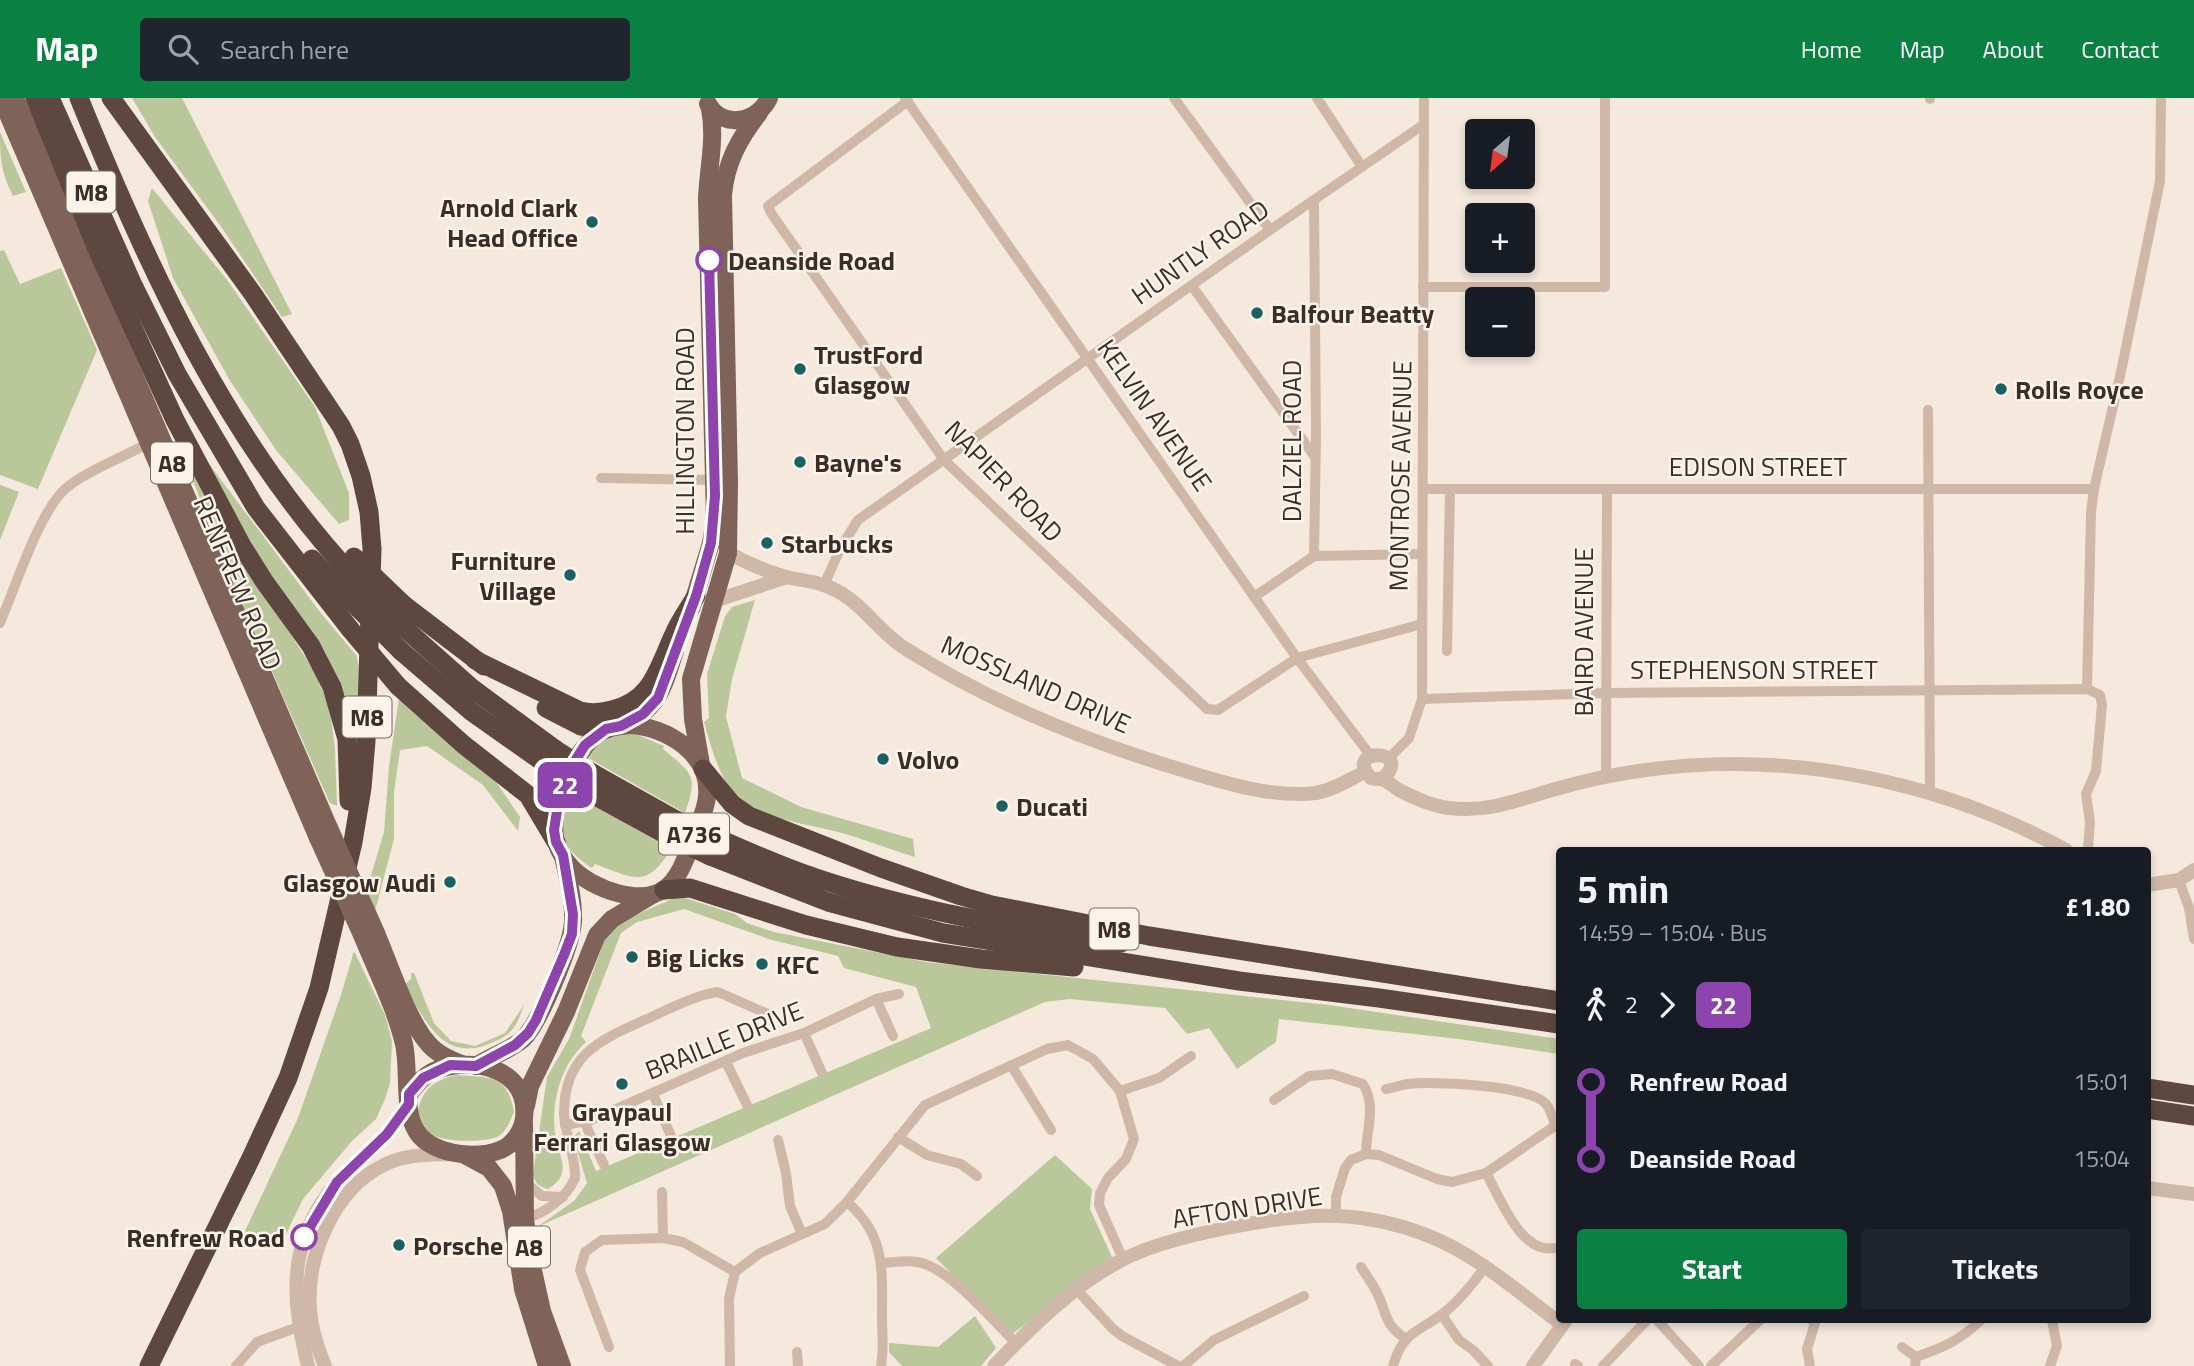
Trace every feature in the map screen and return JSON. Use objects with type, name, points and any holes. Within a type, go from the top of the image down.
[{"type":"highway","name":"M8","points":[[35,98],[82,216],[164,398],[223,512],[253,563],[320,663],[337,703],[348,751],[349,791],[345,830],[308,979],[291,1034],[253,1127],[136,1366]]},
{"type":"highway","name":"M8","points":[[50,98],[177,374],[256,508],[349,628],[398,685],[446,730],[528,796],[559,849]]},
{"type":"highway","name":"M8","points":[[79,98],[176,314],[246,437],[304,520],[353,567],[402,626],[553,758]]},
{"type":"highway","name":"M8","points":[[111,98],[253,294],[341,426],[356,459],[367,498],[372,549],[362,788],[351,855],[319,988],[281,1094],[149,1366]]},
{"type":"highway","name":"M8","points":[[200,410],[299,545],[401,651],[472,712],[591,783],[673,828],[828,902],[943,933],[1239,981]]},
{"type":"highway","name":"M8","points":[[353,567],[510,685],[581,726],[613,727]]},
{"type":"highway","name":"M8","points":[[475,660],[580,711],[596,713],[623,707],[637,701],[650,687],[676,629],[705,598]]},
{"type":"highway","name":"M8","points":[[702,766],[733,804],[749,816],[961,896],[1034,914],[1149,936],[1556,1003]]},
{"type":"highway","name":"M8","points":[[713,847],[949,915],[1104,941],[1556,1003]]},
{"type":"highway","name":"M8","points":[[659,891],[690,887],[806,925],[897,947],[940,954],[1239,981],[1556,1024]]},
{"type":"highway","points":[[2151,1089],[2194,1095]]},
{"type":"highway","points":[[2151,1110],[2194,1116]]},
{"type":"main road","name":"RENFREW ROAD","points":[[1,98],[149,443],[369,934]]},
{"type":"main road","name":"RENFREW ROAD","points":[[15,98],[323,833]]},
{"type":"main road","name":"A736","points":[[708,103],[724,118],[735,121],[764,105]]},
{"type":"main road","name":"HILLINGTON ROAD","points":[[702,766],[691,701],[691,679],[705,598],[715,496],[707,199],[713,134],[708,103]]},
{"type":"main road","name":"HILLINGTON ROAD","points":[[613,727],[643,714],[658,698],[728,553],[723,195],[727,169],[736,145],[764,105]]},
{"type":"main road","points":[[613,727],[640,725],[664,733],[687,748],[702,766]]},
{"type":"main road","name":"A736","points":[[470,1065],[515,1045],[528,1033],[564,955],[572,934],[573,914],[559,849],[556,811],[575,761],[585,745],[613,727]]},
{"type":"main road","name":"A736","points":[[525,1116],[530,1086],[566,1012],[597,935],[612,919],[659,891],[677,875],[706,802],[707,788],[702,766]]},
{"type":"main road","name":"A736","points":[[559,849],[579,875],[606,890],[629,895],[659,891]]},
{"type":"main road","name":"A8","points":[[369,934],[426,1042],[444,1056],[470,1065]]},
{"type":"main road","name":"A8","points":[[369,934],[404,1045],[409,1099]]},
{"type":"main road","points":[[450,1065],[494,1068],[510,1077],[521,1091],[525,1116],[514,1140],[504,1148],[496,1152],[459,1154],[434,1148],[419,1136],[413,1126],[409,1099],[416,1084],[430,1073],[450,1065]]},
{"type":"main road","name":"A8","points":[[525,1116],[526,1183],[518,1220],[523,1289],[547,1366]]},
{"type":"main road","name":"A8","points":[[459,1154],[489,1168],[499,1180],[518,1220],[542,1311],[562,1366]]},
{"type":"street","points":[[1174,98],[1270,230]]},
{"type":"street","points":[[1317,98],[1362,167]]},
{"type":"street","name":"MONTROSE AVENUE","points":[[1388,759],[1409,738],[1422,699],[1424,98]]},
{"type":"street","points":[[1423,287],[1605,286],[1605,98]]},
{"type":"street","points":[[2088,847],[2090,822],[2086,794],[2096,771],[2102,705],[2100,695],[2087,689],[2091,513],[2160,181],[2161,98]]},
{"type":"street","name":"KELVIN AVENUE","points":[[906,100],[1297,658],[1370,755]]},
{"type":"street","name":"NAPIER ROAD","points":[[906,100],[768,206],[944,460],[1207,709],[1218,710],[1297,658],[1422,624]]},
{"type":"street","name":"HUNTLY ROAD","points":[[824,584],[841,547],[858,520],[1423,125]]},
{"type":"street","name":"DALZIEL ROAD","points":[[1314,200],[1314,556]]},
{"type":"street","points":[[1192,286],[1315,457]]},
{"type":"street","points":[[1928,410],[1930,793]]},
{"type":"street","points":[[0,624],[48,510],[64,490],[83,477],[149,443]]},
{"type":"street","points":[[601,478],[713,481]]},
{"type":"street","name":"EDISON STREET","points":[[1423,489],[2094,489]]},
{"type":"street","points":[[1447,651],[1450,489]]},
{"type":"street","name":"BAIRD AVENUE","points":[[1606,776],[1607,489]]},
{"type":"street","name":"MOSSLAND DRIVE","points":[[728,553],[760,569],[824,584],[850,599],[901,647],[936,668],[1084,739],[1212,779],[1277,793],[1319,792],[1365,772]]},
{"type":"street","points":[[1254,597],[1314,556],[1422,554]]},
{"type":"street","name":"MOSSLAND DRIVE","points":[[705,598],[787,577]]},
{"type":"street","name":"STEPHENSON STREET","points":[[1422,699],[1605,693],[2087,689]]},
{"type":"street","points":[[1382,779],[1391,766],[1388,759],[1382,754],[1370,755],[1364,765],[1365,772],[1371,778],[1382,779],[1431,804],[1474,810],[1503,805],[1606,776],[1703,764],[1769,764],[1820,768],[1930,793],[1982,811],[2060,847]]},
{"type":"street","points":[[2151,884],[2179,880],[2194,870]]},
{"type":"street","points":[[2179,880],[2189,908],[2194,939]]},
{"type":"street","points":[[518,1220],[550,1207],[563,1197],[572,1185],[576,1171],[565,1125],[565,1100],[573,1072],[591,1047],[610,1034],[690,999],[718,992],[770,1015]]},
{"type":"street","name":"BRAILLE DRIVE","points":[[565,1125],[584,1121],[653,1094],[743,1053],[804,1032],[876,999],[899,993]]},
{"type":"street","points":[[876,999],[893,1036]]},
{"type":"street","points":[[804,1032],[822,1073]]},
{"type":"street","points":[[730,1366],[729,1299],[735,1272],[760,1253],[825,1224],[847,1202],[925,1105],[1046,1049],[1068,1045],[1093,1059],[1120,1091],[1134,1139],[1126,1159],[1108,1178],[1100,1193],[1098,1205],[1123,1259]]},
{"type":"street","points":[[1120,1091],[1159,1078],[1191,1056]]},
{"type":"street","points":[[726,1062],[747,1105]]},
{"type":"street","points":[[1012,1065],[1051,1130]]},
{"type":"street","points":[[1275,1100],[1309,1076],[1332,1074],[1363,1084],[1370,1095],[1372,1108],[1366,1154]]},
{"type":"street","points":[[1386,1089],[1408,1084],[1442,1083],[1516,1090],[1533,1095],[1546,1103],[1556,1122]]},
{"type":"street","points":[[653,1094],[671,1136]]},
{"type":"street","points":[[307,1366],[298,1326],[295,1272],[304,1237],[337,1182],[382,1140],[409,1099]]},
{"type":"street","points":[[584,1121],[604,1165]]},
{"type":"street","points":[[1336,1216],[1336,1197],[1345,1168],[1351,1160],[1366,1154],[1379,1155],[1437,1179],[1452,1182],[1486,1173],[1556,1125]]},
{"type":"street","points":[[898,1137],[927,1155],[961,1164],[976,1176]]},
{"type":"street","points":[[778,1140],[790,1206],[802,1234]]},
{"type":"street","points":[[325,1366],[310,1311],[311,1277],[319,1243],[334,1214],[357,1184],[383,1165],[405,1157],[459,1154]]},
{"type":"street","points":[[1486,1173],[1520,1233],[1533,1245],[1556,1248]]},
{"type":"street","points":[[526,1183],[542,1196],[563,1197]]},
{"type":"street","points":[[2151,1189],[2194,1194]]},
{"type":"street","points":[[662,1192],[663,1238]]},
{"type":"street","points":[[847,1202],[861,1214],[878,1244],[882,1263],[881,1366]]},
{"type":"street","name":"AFTON DRIVE","points":[[994,1366],[1016,1343],[1077,1290],[1123,1259],[1144,1250],[1203,1234],[1284,1220],[1336,1216],[1387,1224],[1427,1235],[1486,1266],[1556,1316]]},
{"type":"street","points":[[609,1347],[580,1270],[585,1252],[602,1240],[663,1238],[683,1242],[735,1272]]},
{"type":"street","points":[[882,1263],[924,1263],[937,1270],[956,1284],[1016,1343]]},
{"type":"street","points":[[1393,1366],[1405,1338],[1442,1315],[1468,1290],[1486,1266]]},
{"type":"street","points":[[1361,1267],[1378,1294],[1390,1326],[1405,1338]]},
{"type":"street","points":[[1077,1290],[1122,1336],[1178,1366]]},
{"type":"street","points":[[1184,1366],[1214,1340],[1304,1296]]},
{"type":"street","points":[[1442,1315],[1459,1340],[1488,1366]]},
{"type":"street","points":[[1533,1366],[1563,1323]]},
{"type":"street","points":[[1603,1366],[1644,1323]]},
{"type":"street","points":[[1660,1323],[1699,1366]]},
{"type":"street","points":[[1711,1366],[1757,1323]]},
{"type":"street","points":[[1810,1366],[1807,1349],[1814,1323]]},
{"type":"street","points":[[1902,1347],[1915,1361],[1964,1336],[1978,1323]]},
{"type":"street","points":[[2050,1366],[2057,1346],[2053,1323]]},
{"type":"street","points":[[236,1366],[257,1342],[298,1326]]},
{"type":"street","points":[[797,1352],[799,1366]]},
{"type":"green space","points":[[132,98],[182,98],[292,314],[282,317],[222,228],[155,137]]},
{"type":"green space","points":[[0,132],[26,192],[13,196],[9,187],[2,165]]},
{"type":"green space","points":[[152,188],[228,281],[315,407],[349,493],[349,520],[339,524],[276,450],[229,379],[173,278],[148,201]]},
{"type":"green space","points":[[4,250],[20,284],[61,268],[97,350],[38,489],[0,475],[0,251]]},
{"type":"green space","points":[[183,455],[218,520],[314,671],[330,708],[337,806],[330,803],[292,717]]},
{"type":"green space","points":[[207,461],[320,612],[356,655],[361,674],[355,769],[338,682],[324,650],[257,555]]},
{"type":"green space","points":[[0,485],[19,492],[0,540]]},
{"type":"green space","points":[[755,600],[732,679],[726,717],[742,778],[801,807],[913,839],[915,857],[848,835],[767,814],[742,801],[727,784],[715,758],[704,722],[709,718],[707,674],[725,616],[732,607]]},
{"type":"green space","points":[[399,698],[490,773],[520,817],[518,831],[483,785],[427,746],[400,750],[394,792],[394,839],[375,911],[366,892],[384,832],[389,767]]},
{"type":"green space","points":[[631,732],[664,746],[663,749],[687,770],[692,783],[685,813],[583,755],[601,737]]},
{"type":"green space","points":[[569,792],[671,849],[654,871],[638,877],[595,864],[592,868],[571,851],[562,834],[562,818]]},
{"type":"green space","points":[[679,896],[735,914],[747,923],[774,932],[926,962],[1329,1005],[1556,1039],[1556,1054],[1459,1039],[1279,1019],[1276,1042],[1237,1069],[1209,1028],[1187,1034],[1165,1008],[1069,999],[1045,1002],[537,1227],[574,1201],[587,1183],[573,1137],[579,1131],[596,1171],[931,1028],[916,987],[844,968],[838,956],[772,940],[684,909],[637,922],[621,933],[581,1036],[586,1042],[563,1075],[556,1100],[554,1127],[563,1169],[558,1181],[548,1189],[542,1187],[533,1174],[547,1077],[569,1039],[607,933],[617,923]]},
{"type":"green space","points":[[354,951],[385,1015],[392,1041],[390,1083],[376,1119],[352,1141],[303,1199],[281,1250],[245,1231],[298,1118]]},
{"type":"green space","points":[[411,973],[414,973],[434,1023],[451,1041],[475,1046],[505,1033],[524,1005],[508,1034],[489,1044],[473,1048],[459,1047],[436,1034],[419,1011],[404,985],[411,979]]},
{"type":"green space","points":[[456,1075],[495,1080],[507,1090],[514,1112],[499,1136],[476,1141],[456,1140],[439,1137],[425,1128],[418,1111],[426,1091],[436,1083]]},
{"type":"green space","points":[[1055,1155],[1092,1189],[1090,1209],[1112,1257],[1011,1335],[936,1258]]},
{"type":"green space","points":[[975,1316],[996,1348],[981,1366],[902,1366],[889,1352],[889,1343],[938,1347]]},
{"type":"bus line","name":"22","points":[[304,1237],[337,1182],[367,1155],[403,1113],[409,1104],[409,1094],[416,1084],[430,1073],[450,1065],[476,1066],[522,1040],[536,1020],[569,943],[573,926],[572,898],[563,855],[556,842],[554,830],[559,799],[585,745],[606,729],[621,726],[643,714],[658,698],[696,596],[711,543],[715,496],[709,260]]},
{"type":"place","name":"Arnold Clark Head Office","points":[[592,222]]},
{"type":"place","name":"Deanside Road","points":[[709,260]]},
{"type":"place","name":"Balfour Beatty","points":[[1257,313]]},
{"type":"place","name":"TrustFord Glasgow","points":[[800,369]]},
{"type":"place","name":"Rolls Royce","points":[[2001,389]]},
{"type":"place","name":"Bayne's","points":[[800,462]]},
{"type":"place","name":"Starbucks","points":[[767,543]]},
{"type":"place","name":"Furniture Village","points":[[570,575]]},
{"type":"place","name":"Volvo","points":[[883,759]]},
{"type":"place","name":"Ducati","points":[[1002,806]]},
{"type":"place","name":"Glasgow Audi","points":[[450,882]]},
{"type":"place","name":"Big Licks","points":[[632,957]]},
{"type":"place","name":"KFC","points":[[762,964]]},
{"type":"place","name":"Graypaul Ferrari Glasgow","points":[[622,1084]]},
{"type":"place","name":"Renfrew Road","points":[[304,1237]]},
{"type":"place","name":"Porsche","points":[[399,1245]]}]
